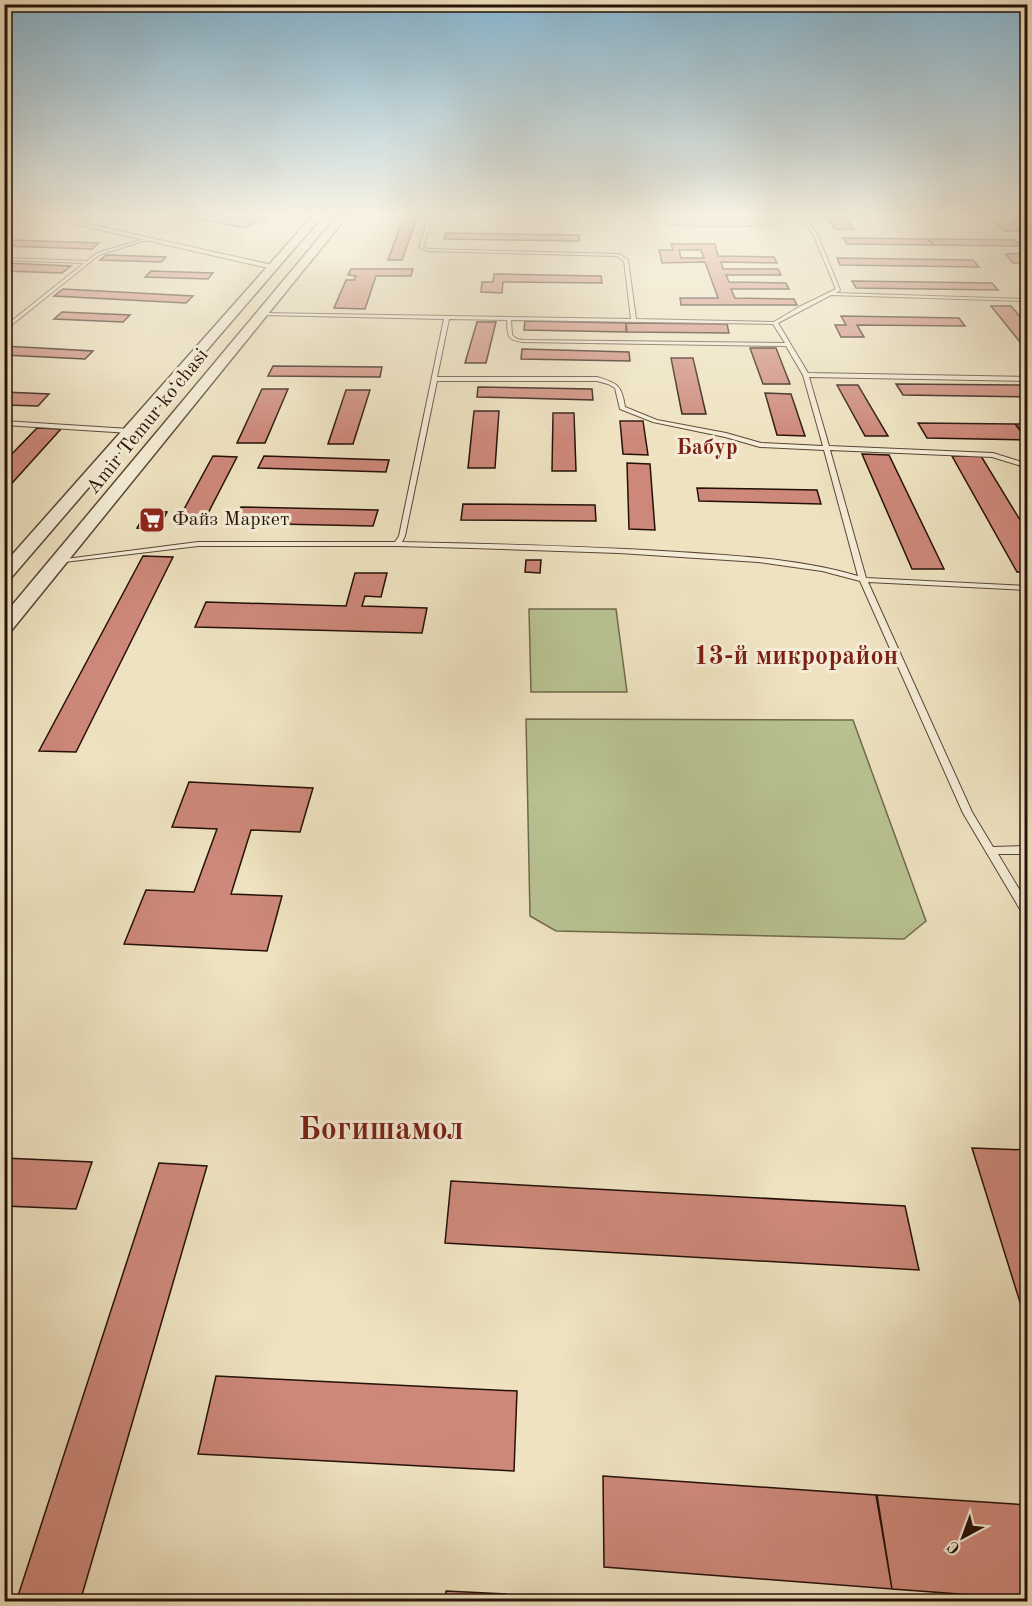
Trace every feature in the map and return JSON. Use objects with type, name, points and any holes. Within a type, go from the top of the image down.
[{"type":"street","name":"Amir Temur koʻchasi","points":[[4,575],[11,561],[130,431],[253,289]]},
{"type":"street","name":"Amir Temur koʻchasi","points":[[4,627],[283,289]]},
{"type":"street","points":[[232,313],[263,314]]},
{"type":"street","points":[[11,561],[58,562]]},
{"type":"lane","points":[[4,330],[54,289]]},
{"type":"lane","points":[[630,289],[634,321]]},
{"type":"lane","points":[[263,314],[775,324],[801,308],[833,294],[838,289]]},
{"type":"lane","points":[[833,294],[1028,300]]},
{"type":"lane","points":[[397,544],[402,537],[447,317]]},
{"type":"lane","points":[[509,318],[510,335],[523,341],[789,345]]},
{"type":"lane","points":[[775,324],[806,375],[863,580],[968,813],[1028,913]]},
{"type":"lane","points":[[806,375],[1028,379]]},
{"type":"lane","points":[[434,379],[597,379],[614,384],[620,390],[622,408],[637,416],[670,426],[716,432],[760,445],[993,455],[1027,466]]},
{"type":"lane","points":[[4,423],[130,431]]},
{"type":"lane","points":[[58,562],[198,544],[397,544],[595,548],[762,560],[840,573],[863,580],[1028,588]]},
{"type":"lane","points":[[992,851],[1028,850]]},
{"type":"green space","points":[[529,609],[616,609],[627,692],[531,692]]},
{"type":"green space","points":[[526,719],[853,720],[926,921],[904,939],[556,931],[530,916]]},
{"type":"building","points":[[63,289],[193,296],[186,303],[54,296]]},
{"type":"building","points":[[342,289],[372,289],[365,309],[334,308]]},
{"type":"building","points":[[481,289],[502,289],[502,293],[481,292]]},
{"type":"building","points":[[715,289],[789,289],[731,289],[735,298],[794,299],[797,305],[681,305],[680,298],[718,298]]},
{"type":"building","points":[[923,289],[997,289],[998,290]]},
{"type":"building","points":[[991,306],[1011,306],[1028,326],[1028,352]]},
{"type":"building","points":[[62,312],[130,315],[123,322],[54,319]]},
{"type":"building","points":[[841,316],[959,318],[965,326],[857,325],[864,337],[841,337],[835,325],[846,325]]},
{"type":"building","points":[[525,321],[626,323],[626,332],[524,330]]},
{"type":"building","points":[[477,322],[496,322],[486,363],[465,363]]},
{"type":"building","points":[[626,323],[727,324],[729,333],[627,332]]},
{"type":"building","points":[[4,346],[93,351],[85,359],[4,355]]},
{"type":"building","points":[[750,348],[776,348],[790,384],[763,384]]},
{"type":"building","points":[[522,349],[629,352],[630,361],[521,359]]},
{"type":"building","points":[[671,358],[693,358],[706,414],[682,414]]},
{"type":"building","points":[[273,366],[382,367],[380,377],[268,376]]},
{"type":"building","points":[[896,384],[1028,385],[1028,397],[903,395]]},
{"type":"building","points":[[837,385],[858,385],[888,436],[865,436]]},
{"type":"building","points":[[478,387],[592,389],[593,400],[477,397]]},
{"type":"building","points":[[262,389],[288,389],[265,443],[237,443]]},
{"type":"building","points":[[346,390],[370,390],[353,444],[328,444]]},
{"type":"building","points":[[4,392],[49,394],[38,406],[4,405]]},
{"type":"building","points":[[765,393],[791,394],[805,436],[777,435]]},
{"type":"building","points":[[474,411],[499,411],[495,468],[468,468]]},
{"type":"building","points":[[553,413],[574,413],[576,471],[552,471]]},
{"type":"building","points":[[620,421],[643,421],[648,455],[623,454]]},
{"type":"building","points":[[918,423],[1015,424],[1027,440],[927,438]]},
{"type":"building","points":[[1016,424],[1028,424],[1028,440],[1027,440]]},
{"type":"building","points":[[37,428],[61,429],[4,492],[4,462]]},
{"type":"building","points":[[862,454],[889,455],[944,569],[912,569]]},
{"type":"building","points":[[213,456],[237,457],[203,523],[177,522]]},
{"type":"building","points":[[264,456],[389,460],[386,472],[258,468]]},
{"type":"building","points":[[952,456],[981,456],[1028,533],[1028,572],[1017,572]]},
{"type":"building","points":[[627,463],[650,464],[655,530],[629,529]]},
{"type":"building","points":[[697,488],[817,490],[821,504],[699,501]]},
{"type":"building","points":[[463,504],[595,505],[596,521],[461,520]]},
{"type":"building","points":[[241,507],[378,510],[373,526],[234,523]]},
{"type":"building","name":"Файз Маркет","points":[[147,511],[167,512],[158,529],[137,528]]},
{"type":"building","points":[[143,556],[173,557],[76,752],[39,751]]},
{"type":"building","points":[[526,560],[541,560],[540,573],[525,572]]},
{"type":"building","points":[[355,573],[387,573],[381,597],[365,596],[362,606],[427,608],[422,633],[195,627],[206,602],[346,606]]},
{"type":"building","points":[[189,782],[313,788],[300,832],[251,830],[231,894],[282,896],[267,951],[124,944],[146,890],[194,892],[217,829],[172,827]]},
{"type":"building","points":[[972,1148],[1028,1150],[1028,1328]]},
{"type":"building","points":[[4,1158],[92,1162],[76,1209],[4,1206]]},
{"type":"building","points":[[159,1163],[207,1166],[80,1602],[16,1602]]},
{"type":"building","points":[[451,1181],[905,1206],[919,1270],[445,1243]]},
{"type":"building","points":[[216,1376],[517,1391],[514,1471],[198,1454]]},
{"type":"building","points":[[603,1476],[876,1495],[892,1589],[604,1567]]},
{"type":"building","points":[[877,1495],[1028,1505],[1028,1599],[892,1589]]},
{"type":"building","points":[[446,1591],[506,1594],[506,1602],[445,1602]]},
{"type":"place","name":"Файз Маркет","points":[[152,520]]},
{"type":"district","name":"Бабур","points":[[707,448]]},
{"type":"district","name":"13-й микрорайон","points":[[796,657]]},
{"type":"district","name":"Богишамол","points":[[381,1131]]}]
